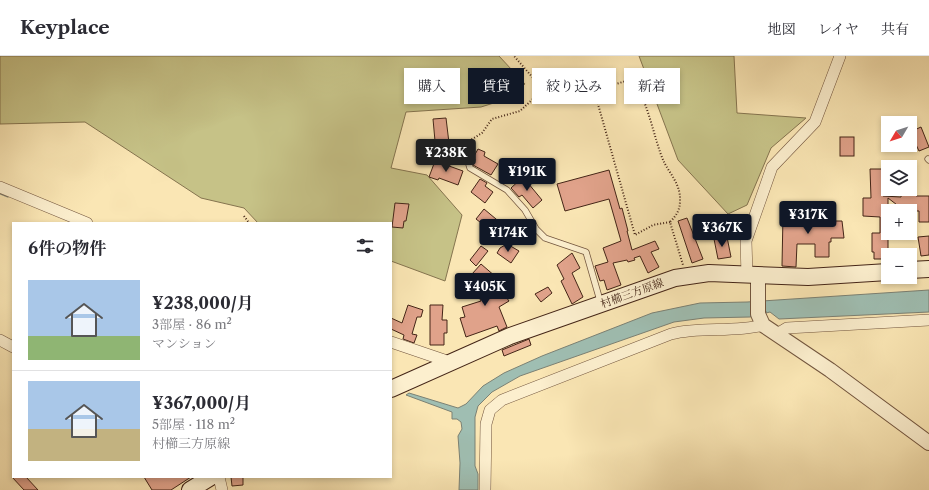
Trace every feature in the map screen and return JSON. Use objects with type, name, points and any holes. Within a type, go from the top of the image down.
[{"type":"main road","points":[[917,270],[929,269]]},
{"type":"main road","name":"村櫛三方原線","points":[[396,387],[505,339],[659,283],[686,276],[709,273],[754,278],[821,277],[881,273]]},
{"type":"main road","points":[[190,490],[209,478]]},
{"type":"street","points":[[840,56],[814,122],[772,167],[746,241],[761,320],[777,334],[830,370],[929,443]]},
{"type":"street","points":[[0,187],[85,222]]},
{"type":"street","points":[[486,490],[486,424],[490,410],[502,400],[671,334],[686,331],[752,328],[761,320]]},
{"type":"street","points":[[777,334],[787,328],[929,320]]},
{"type":"street","points":[[0,340],[12,346]]},
{"type":"street","points":[[392,342],[444,360],[446,364]]},
{"type":"street","points":[[219,478],[222,490]]},
{"type":"lane","points":[[463,145],[470,168],[507,190],[525,210],[536,229],[545,238],[586,252],[601,304]]},
{"type":"path","points":[[463,145],[482,133],[492,119],[520,111],[535,97],[534,79],[514,56]]},
{"type":"path","points":[[630,80],[634,83],[642,97],[664,162],[676,180],[681,200],[678,213],[670,222],[653,225],[635,235],[594,90],[630,80]]},
{"type":"path","points":[[244,216],[248,222]]},
{"type":"path","points":[[670,222],[686,276]]},
{"type":"shaded area","points":[[0,56],[499,56],[510,68],[468,68],[468,104],[490,104],[481,107],[406,112],[391,168],[427,175],[462,215],[445,281],[392,261],[392,222],[257,222],[244,208],[201,198],[85,122],[0,124]]},
{"type":"shaded area","points":[[639,56],[734,56],[737,113],[806,118],[771,148],[747,205],[728,214],[678,160],[657,104],[680,104],[680,68],[644,68]]},
{"type":"shaded area","points":[[929,290],[929,312],[779,319],[770,312],[766,313],[766,311],[750,317],[704,318],[674,322],[520,376],[492,392],[478,406],[475,417],[475,466],[478,474],[478,490],[459,490],[460,463],[458,436],[462,429],[461,422],[457,419],[452,419],[452,412],[406,395],[409,393],[458,408],[466,404],[483,386],[504,373],[542,356],[652,313],[700,303],[747,302]]},
{"type":"building","points":[[446,118],[449,143],[441,163],[434,160],[442,140],[435,141],[433,119]]},
{"type":"building","points":[[921,127],[929,147],[919,151],[917,147],[917,129]]},
{"type":"building","points":[[840,137],[854,137],[854,156],[840,156]]},
{"type":"building","points":[[478,149],[485,152],[484,156],[498,164],[491,175],[473,165],[475,159],[473,158]]},
{"type":"building","points":[[435,161],[463,171],[458,185],[439,178],[438,180],[429,177]]},
{"type":"building","points":[[870,169],[881,169],[881,196],[929,196],[929,222],[919,222],[919,211],[917,211],[917,204],[896,204],[888,198],[888,204],[881,204],[881,240],[888,240],[888,248],[881,248],[881,259],[874,259],[874,252],[872,252],[872,233],[880,233],[880,217],[863,216],[863,198],[871,198]]},
{"type":"building","points":[[609,170],[620,209],[622,208],[632,250],[655,241],[659,249],[651,252],[659,267],[648,273],[640,256],[634,258],[635,260],[628,262],[627,260],[613,263],[621,285],[607,290],[604,280],[600,281],[595,266],[608,262],[603,248],[621,241],[609,199],[565,211],[557,184]]},
{"type":"building","points":[[523,177],[542,200],[533,208],[522,195],[519,197],[511,188]]},
{"type":"building","points":[[480,179],[487,183],[485,186],[493,192],[485,203],[471,192]]},
{"type":"building","points":[[395,203],[409,204],[406,221],[404,221],[403,228],[392,227]]},
{"type":"building","points":[[484,209],[508,229],[500,235],[494,230],[493,232],[476,219]]},
{"type":"building","points":[[806,212],[813,213],[812,217],[830,217],[830,221],[842,221],[844,238],[831,238],[831,242],[829,242],[829,257],[815,257],[815,244],[797,244],[796,267],[782,266],[783,215],[805,215]]},
{"type":"building","points":[[687,218],[703,259],[692,263],[678,221]]},
{"type":"building","points":[[929,236],[929,255],[921,256],[918,237]]},
{"type":"building","points":[[727,237],[731,257],[718,259],[714,239]]},
{"type":"building","points":[[507,244],[519,251],[511,263],[497,253],[500,248]]},
{"type":"building","points":[[481,246],[488,251],[476,266],[470,260]]},
{"type":"building","points":[[572,253],[580,268],[572,273],[583,297],[572,304],[561,281],[564,279],[557,265]]},
{"type":"building","points":[[481,264],[496,277],[494,281],[509,301],[499,307],[507,327],[499,331],[497,326],[466,337],[460,318],[465,317],[462,307],[481,301],[480,299],[492,291],[472,274]]},
{"type":"building","points":[[548,287],[552,293],[541,302],[535,294]]},
{"type":"building","points":[[408,305],[423,310],[421,317],[417,317],[412,334],[417,335],[414,343],[403,339],[404,335],[392,329],[392,318],[402,323]]},
{"type":"building","points":[[430,305],[443,305],[442,320],[447,320],[447,333],[444,333],[444,345],[430,345]]},
{"type":"building","points":[[529,339],[531,345],[504,356],[502,350]]},
{"type":"building","points":[[13,478],[27,478],[38,490],[24,490]]},
{"type":"building","points":[[145,478],[189,478],[171,490],[152,490]]},
{"type":"building","points":[[231,478],[243,478],[243,485],[232,486]]},
{"type":"waterway","points":[[0,193],[8,196]]}]
